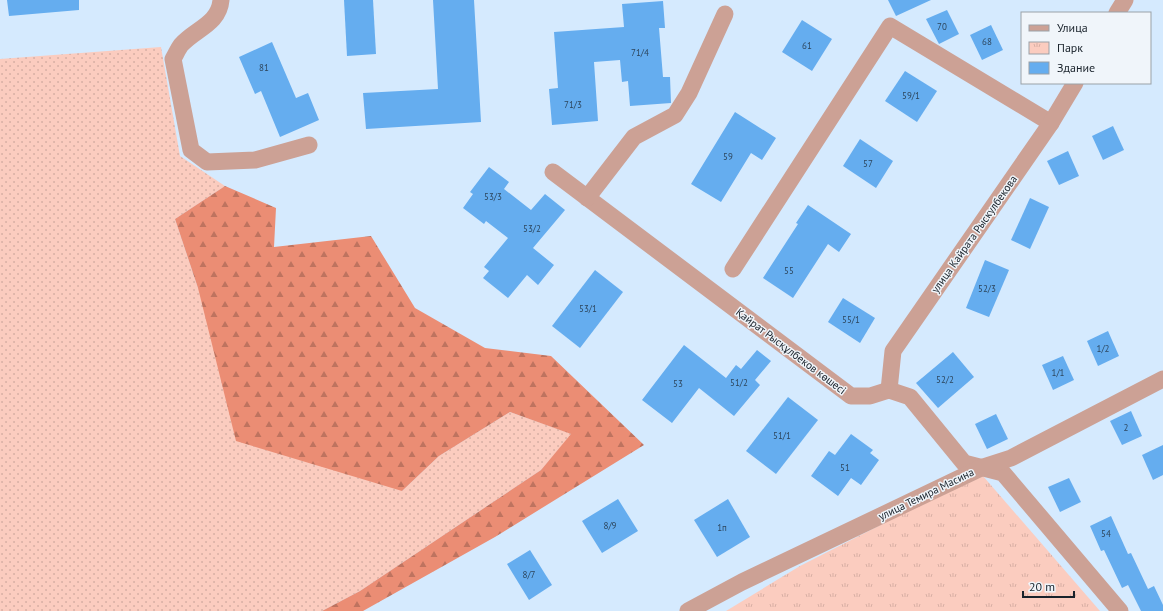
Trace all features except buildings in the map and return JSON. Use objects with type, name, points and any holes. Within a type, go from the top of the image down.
[{"type":"street","points":[[222,0],[221,7],[210,23],[182,45],[173,59],[191,150],[207,162],[255,160],[309,145]]},
{"type":"street","points":[[1118,12],[1125,0]]},
{"type":"street","points":[[587,198],[634,137],[675,115],[689,93],[725,14]]},
{"type":"street","points":[[733,269],[890,26],[1051,123]]},
{"type":"street","name":"улица Кайрата Рыскулбекова","points":[[889,390],[893,351],[1051,123],[1074,84]]},
{"type":"street","name":"Қайрат Рысқұлбеков көшесі","points":[[553,172],[851,396],[870,396],[889,390]]},
{"type":"street","name":"улица Темира Масина","points":[[688,611],[742,582],[983,467],[1011,458],[1163,379]]},
{"type":"street","points":[[889,390],[910,396],[964,463],[1003,473],[1120,611]]},
{"type":"green space","points":[[161,47],[180,156],[225,186],[175,219],[198,288],[402,491],[439,456],[510,412],[572,434],[541,470],[360,591],[322,611],[0,611],[0,59]]},
{"type":"green space","points":[[225,186],[276,208],[274,247],[371,236],[415,308],[485,348],[551,356],[644,445],[495,537],[363,611],[322,611],[360,591],[541,470],[571,434],[510,412],[439,456],[402,491],[236,441],[198,288],[175,219]]},
{"type":"green space","points":[[983,476],[1100,611],[726,611],[800,566],[908,511]]}]
